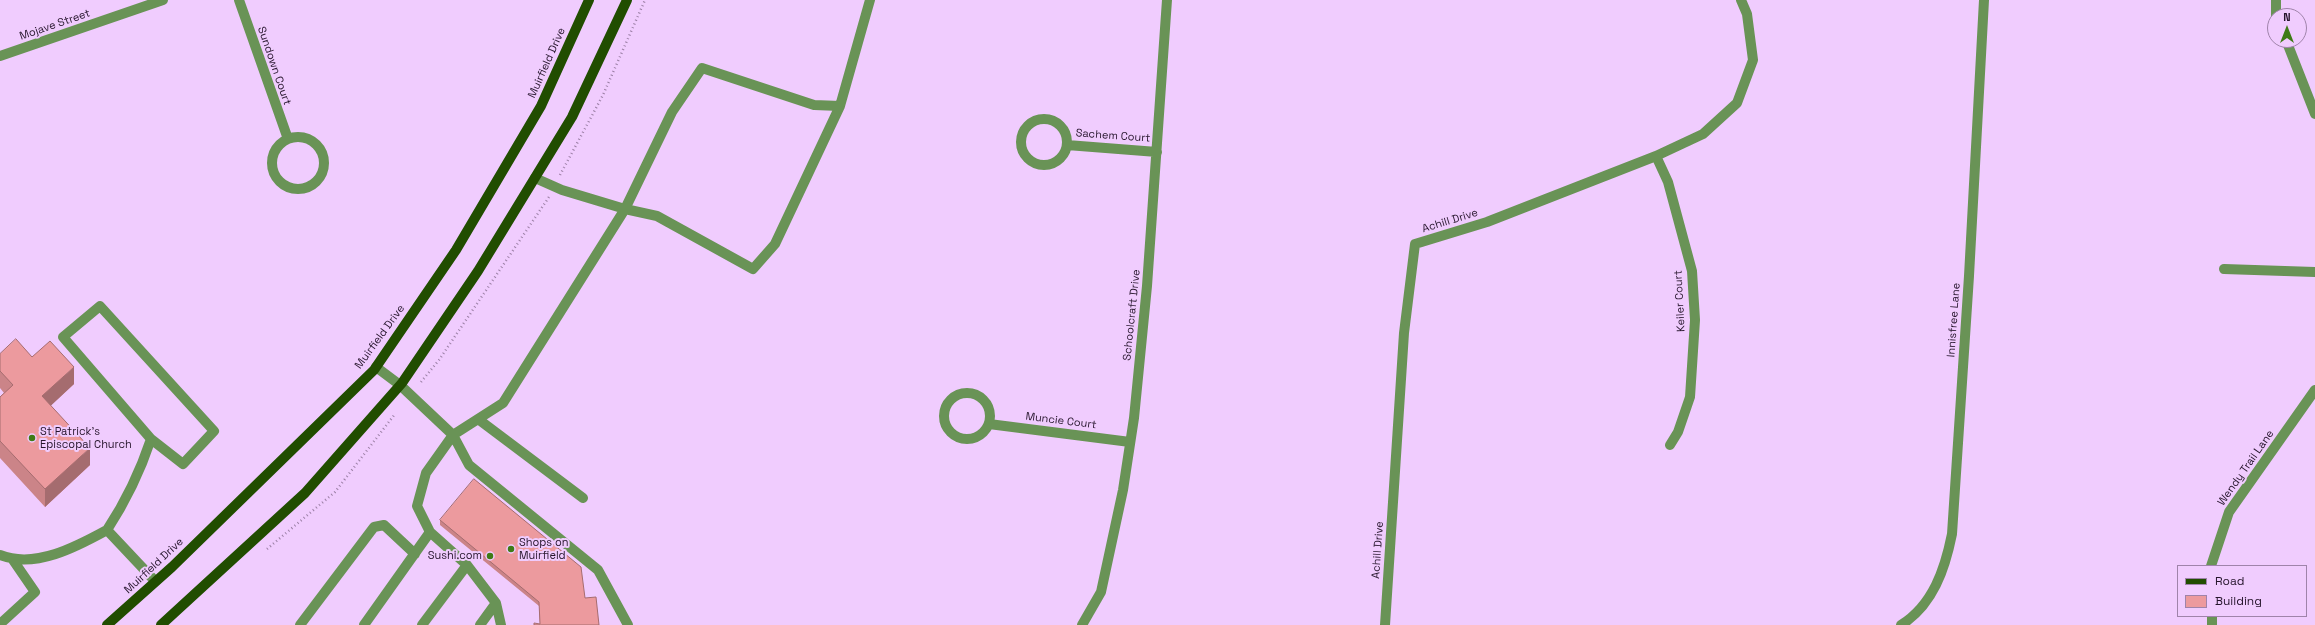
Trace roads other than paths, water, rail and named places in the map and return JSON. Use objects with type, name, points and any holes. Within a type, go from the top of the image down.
[{"type":"main road","name":"Muirfield Drive","points":[[107,625],[273,470],[376,367],[456,250],[537,113],[589,0]]},
{"type":"main road","points":[[161,625],[305,493],[400,385],[478,271],[572,117],[627,0]]},
{"type":"street","name":"Mojave Street","points":[[0,56],[163,0]]},
{"type":"street","name":"Sundown Court","points":[[239,0],[288,139]]},
{"type":"street","points":[[535,178],[562,190],[625,209],[657,216],[753,269],[775,244],[840,106],[870,0]]},
{"type":"street","name":"Schoolcraft Drive","points":[[1082,625],[1101,592],[1123,490],[1130,442],[1147,286],[1167,0]]},
{"type":"street","name":"Achill Drive","points":[[1385,625],[1404,333],[1415,244],[1487,222],[1656,156],[1703,134],[1737,103],[1753,60],[1747,14],[1741,0]]},
{"type":"street","name":"Innisfree Lane","points":[[1901,625],[1928,599],[1946,563],[1952,534],[1969,276],[1984,0]]},
{"type":"street","points":[[2289,48],[2315,114]]},
{"type":"street","points":[[501,625],[496,603],[467,565],[430,532],[417,506],[426,473],[453,435],[503,403],[625,209],[672,112],[702,68],[814,105],[840,106]]},
{"type":"street","name":"Sachem Court","points":[[1036,120],[1052,120],[1064,130],[1067,145],[1061,158],[1055,162],[1040,165],[1027,158],[1021,144],[1024,130],[1036,120]]},
{"type":"street","points":[[306,138],[314,142],[321,153],[324,166],[316,182],[309,186],[300,189],[284,186],[274,173],[272,165],[276,149],[288,139],[306,138]]},
{"type":"street","name":"Sachem Court","points":[[1067,145],[1157,152]]},
{"type":"street","name":"Keiler Court","points":[[1656,156],[1668,182],[1692,271],[1695,320],[1690,397],[1678,432],[1670,445]]},
{"type":"street","points":[[2224,269],[2315,272]]},
{"type":"street","points":[[100,306],[214,431],[183,464],[151,439],[63,337],[100,306]]},
{"type":"street","points":[[376,367],[400,385],[453,435],[469,465],[598,570],[628,625]]},
{"type":"street","name":"Wendy Trail Lane","points":[[2211,565],[2229,512],[2315,390]]},
{"type":"street","points":[[964,393],[979,396],[989,408],[989,424],[980,435],[973,438],[959,437],[947,428],[944,414],[946,406],[957,395],[964,393]]},
{"type":"street","points":[[478,419],[583,498]]},
{"type":"street","name":"Muncie Court","points":[[989,424],[1130,442]]},
{"type":"street","points":[[0,555],[13,560],[31,559],[57,554],[80,545],[107,530],[130,492],[141,468],[151,439]]},
{"type":"street","points":[[300,625],[374,527],[384,525],[415,554]]},
{"type":"street","points":[[107,530],[155,581]]},
{"type":"street","points":[[364,625],[430,532]]},
{"type":"street","points":[[0,624],[35,592],[13,560]]},
{"type":"street","points":[[422,625],[467,565]]},
{"type":"street","points":[[480,625],[496,603]]},
{"type":"place","name":"St Patrick's Episcopal Church","points":[[32,438]]},
{"type":"place","name":"Shops on Muirfield","points":[[511,549]]},
{"type":"place","name":"Sushi.com","points":[[490,556]]}]
